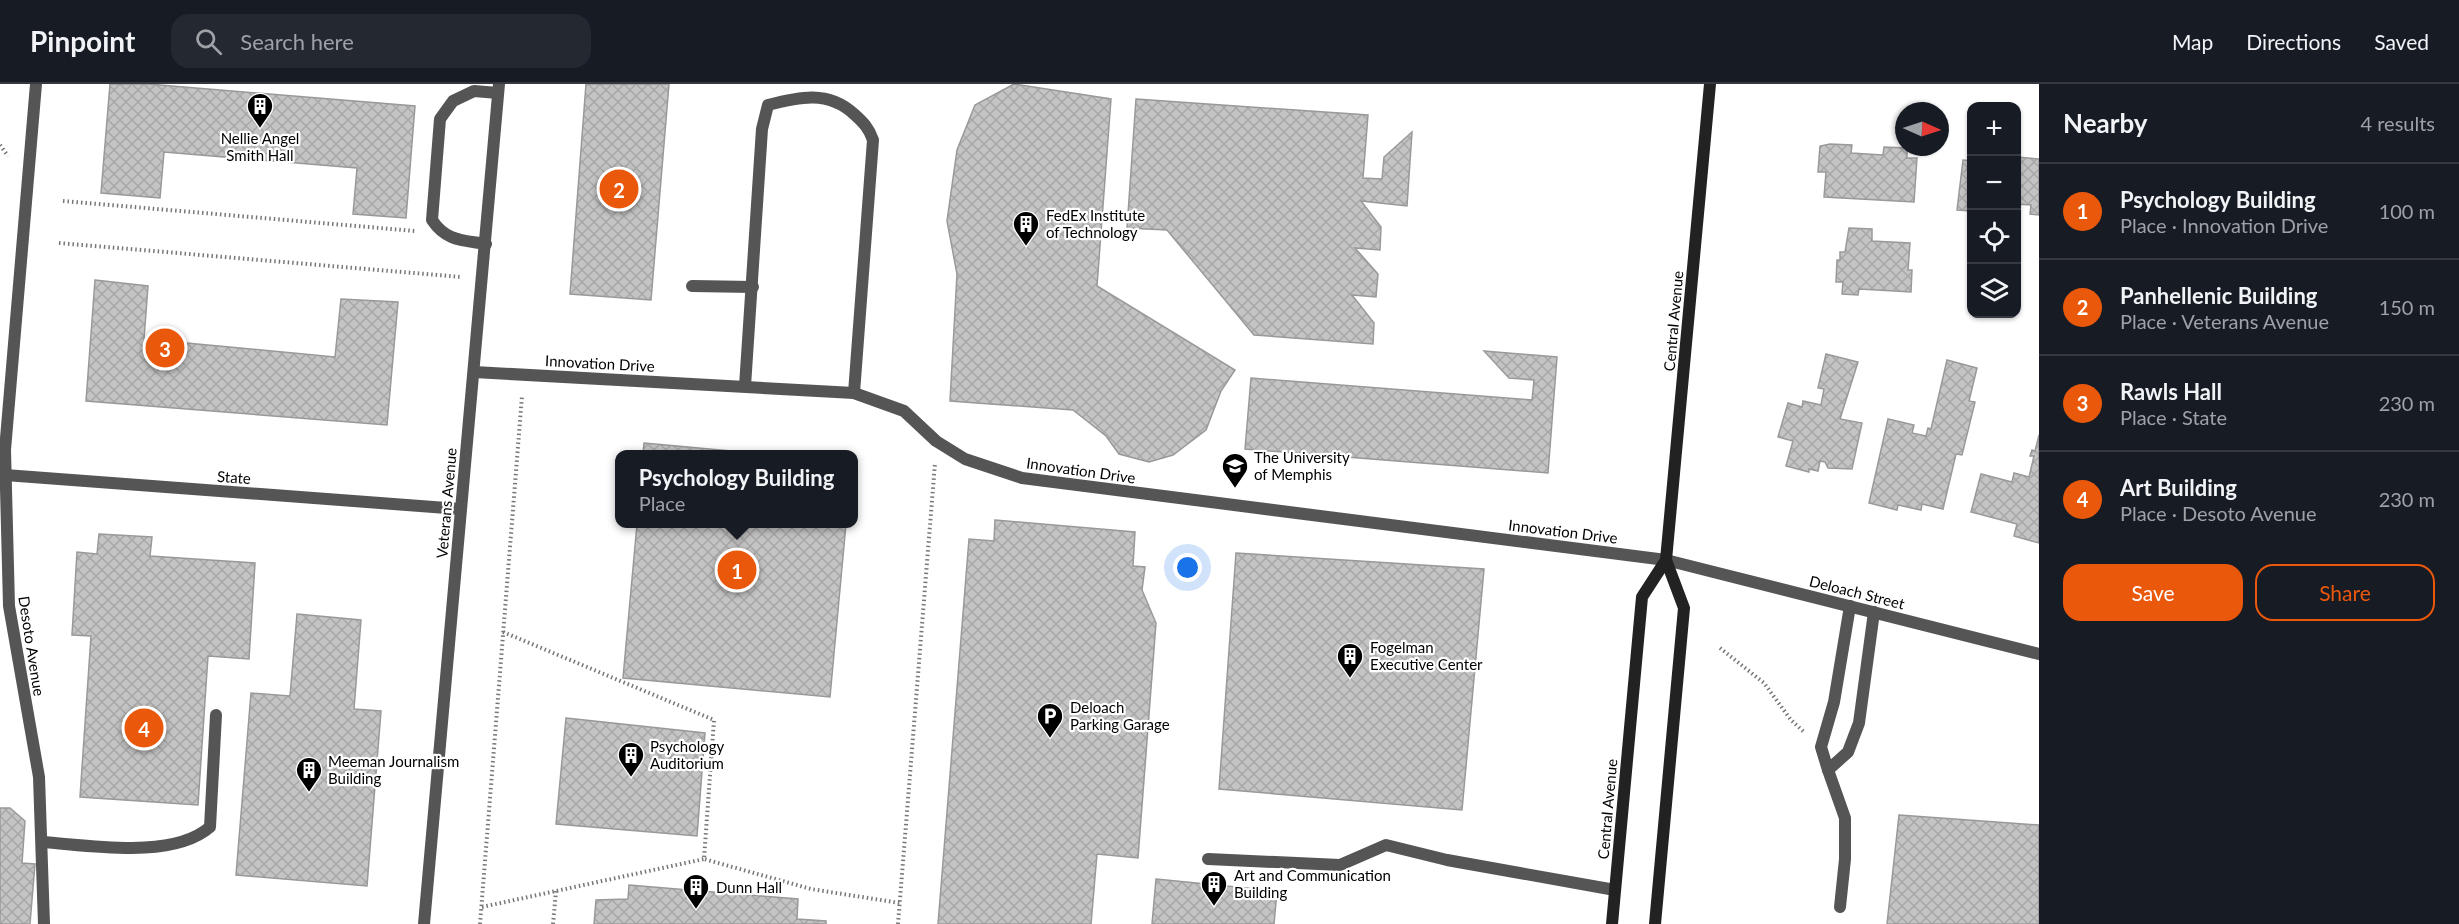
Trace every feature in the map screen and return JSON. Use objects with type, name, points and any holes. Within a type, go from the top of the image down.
[{"type":"main road","name":"Central Avenue","points":[[1655,924],[1684,608],[1666,560],[1710,84]]},
{"type":"main road","name":"Central Avenue","points":[[1612,924],[1642,597],[1666,560]]},
{"type":"street","name":"Desoto Avenue","points":[[36,84],[5,450],[5,605],[39,777],[44,924]]},
{"type":"street","points":[[486,244],[457,240],[441,233],[432,220],[440,119],[453,101],[474,91],[499,88]]},
{"type":"street","name":"Veterans Avenue","points":[[424,924],[499,88]]},
{"type":"street","points":[[745,386],[762,129],[768,105],[799,97],[822,96],[845,105],[869,127],[873,140],[854,393]]},
{"type":"street","points":[[692,286],[753,287]]},
{"type":"street","name":"Innovation Drive","points":[[474,372],[854,393],[904,411],[936,441],[965,459],[1022,478],[1666,560]]},
{"type":"street","name":"State","points":[[5,475],[460,509]]},
{"type":"street","name":"Deloach Street","points":[[1666,560],[2039,654]]},
{"type":"street","points":[[1840,907],[1845,859],[1845,818],[1821,747],[1834,702],[1850,606]]},
{"type":"street","points":[[1828,770],[1848,752],[1859,723],[1874,612]]},
{"type":"street","points":[[42,842],[142,848],[174,843],[201,835],[210,827],[216,715]]},
{"type":"street","points":[[1208,860],[1340,865],[1386,845],[1447,860],[1615,890]]},
{"type":"path","points":[[0,145],[8,156]]},
{"type":"path","points":[[63,201],[441,233]]},
{"type":"path","points":[[59,243],[461,277]]},
{"type":"path","points":[[480,924],[523,374]]},
{"type":"path","points":[[898,924],[936,441]]},
{"type":"path","points":[[503,632],[714,720],[704,859]]},
{"type":"path","points":[[1720,648],[1764,683],[1791,720],[1821,747]]},
{"type":"path","points":[[481,907],[704,859],[811,889],[900,903]]},
{"type":"path","points":[[553,924],[556,891]]},
{"type":"building","name":"Nellie Angel Smith Hall","points":[[110,84],[148,84],[415,106],[406,218],[353,214],[357,168],[164,152],[160,198],[101,193]]},
{"type":"building","points":[[586,84],[669,84],[651,300],[570,294]]},
{"type":"building","name":"FedEx Institute of Technology","points":[[1014,84],[1111,99],[1097,286],[1235,370],[1221,391],[1206,430],[1173,455],[1149,462],[1119,454],[1106,436],[1073,410],[950,401],[957,274],[947,221],[957,150],[975,105]]},
{"type":"building","points":[[1136,99],[1368,115],[1363,178],[1382,179],[1384,157],[1412,132],[1407,206],[1361,201],[1381,227],[1380,250],[1355,248],[1378,274],[1376,297],[1352,295],[1374,323],[1373,344],[1254,335],[1167,230],[1127,228]]},
{"type":"building","points":[[1852,145],[1851,153],[1883,155],[1884,147],[1895,147],[1895,156],[1917,158],[1914,202],[1824,197],[1826,172],[1818,172],[1820,146]]},
{"type":"building","points":[[2021,157],[2039,159],[2039,215],[2030,214],[2031,205],[2021,204]]},
{"type":"building","points":[[1963,160],[1967,160],[1967,211],[1957,210]]},
{"type":"building","points":[[1849,228],[1872,229],[1872,241],[1910,243],[1908,270],[1912,270],[1911,292],[1859,289],[1858,295],[1842,294],[1843,282],[1836,282],[1837,260],[1840,260],[1840,252],[1845,252]]},
{"type":"building","points":[[95,280],[148,286],[144,339],[335,357],[341,299],[398,302],[387,425],[86,401]]},
{"type":"building","points":[[1484,351],[1557,357],[1548,473],[1245,449],[1251,378],[1532,400],[1534,380],[1509,378]]},
{"type":"building","points":[[1826,354],[1858,362],[1840,419],[1862,423],[1852,469],[1828,468],[1825,462],[1820,461],[1818,471],[1809,469],[1809,472],[1786,466],[1793,441],[1778,437],[1788,403],[1802,407],[1803,401],[1821,405],[1824,389],[1818,388]]},
{"type":"building","points":[[1947,360],[1977,368],[1969,401],[1975,402],[1962,455],[1956,454],[1943,509],[1922,504],[1921,510],[1898,505],[1897,510],[1869,503],[1888,419],[1914,425],[1912,433],[1926,436],[1928,428],[1931,429]]},
{"type":"building","points":[[2039,435],[2039,543],[2014,536],[2017,524],[1971,512],[1981,474],[2012,482],[2014,473],[2029,477],[2034,456],[2030,456],[2032,450],[2035,451]]},
{"type":"building","points":[[644,443],[721,450],[643,450]]},
{"type":"building","name":"Deloach Parking Garage","points":[[995,520],[1135,532],[1133,566],[1145,567],[1142,590],[1156,623],[1138,858],[1097,854],[1091,924],[938,924],[969,539],[994,541]]},
{"type":"building","points":[[637,528],[846,528],[830,697],[623,678]]},
{"type":"building","points":[[99,534],[152,537],[150,556],[255,563],[249,659],[208,656],[198,805],[80,797],[91,636],[72,635],[77,552],[97,554]]},
{"type":"building","name":"Fogelman Executive Center","points":[[1236,553],[1484,569],[1462,810],[1219,789]]},
{"type":"building","name":"Meeman Journalism Building","points":[[297,614],[361,620],[354,709],[381,711],[367,886],[236,875],[251,693],[290,696]]},
{"type":"building","name":"Psychology Auditorium","points":[[566,718],[705,733],[697,836],[556,824]]},
{"type":"building","points":[[0,808],[10,808],[25,821],[22,863],[35,864],[30,924],[0,924]]},
{"type":"building","points":[[1899,815],[2039,825],[2039,924],[1887,924]]},
{"type":"building","name":"Art and Communication Building","points":[[1156,879],[1277,891],[1274,924],[1152,924]]},
{"type":"building","name":"Dunn Hall","points":[[629,885],[798,899],[797,919],[826,921],[826,924],[594,924],[596,900],[628,899]]},
{"type":"place","name":"Nellie Angel Smith Hall","points":[[260,129]]},
{"type":"place","name":"Panhellenic Building","points":[[619,189]]},
{"type":"place","name":"FedEx Institute of Technology","points":[[1026,247]]},
{"type":"place","name":"Rawls Hall","points":[[165,348]]},
{"type":"place","name":"The University of Memphis","points":[[1235,489]]},
{"type":"place","name":"Psychology Building","points":[[737,570]]},
{"type":"place","name":"Fogelman Executive Center","points":[[1350,679]]},
{"type":"place","name":"Art Building","points":[[144,728]]},
{"type":"place","name":"Deloach Parking Garage","points":[[1050,739]]},
{"type":"place","name":"Psychology Auditorium","points":[[631,778]]},
{"type":"place","name":"Meeman Journalism Building","points":[[309,793]]},
{"type":"place","name":"Art and Communication Building","points":[[1214,907]]},
{"type":"place","name":"Dunn Hall","points":[[696,910]]}]
